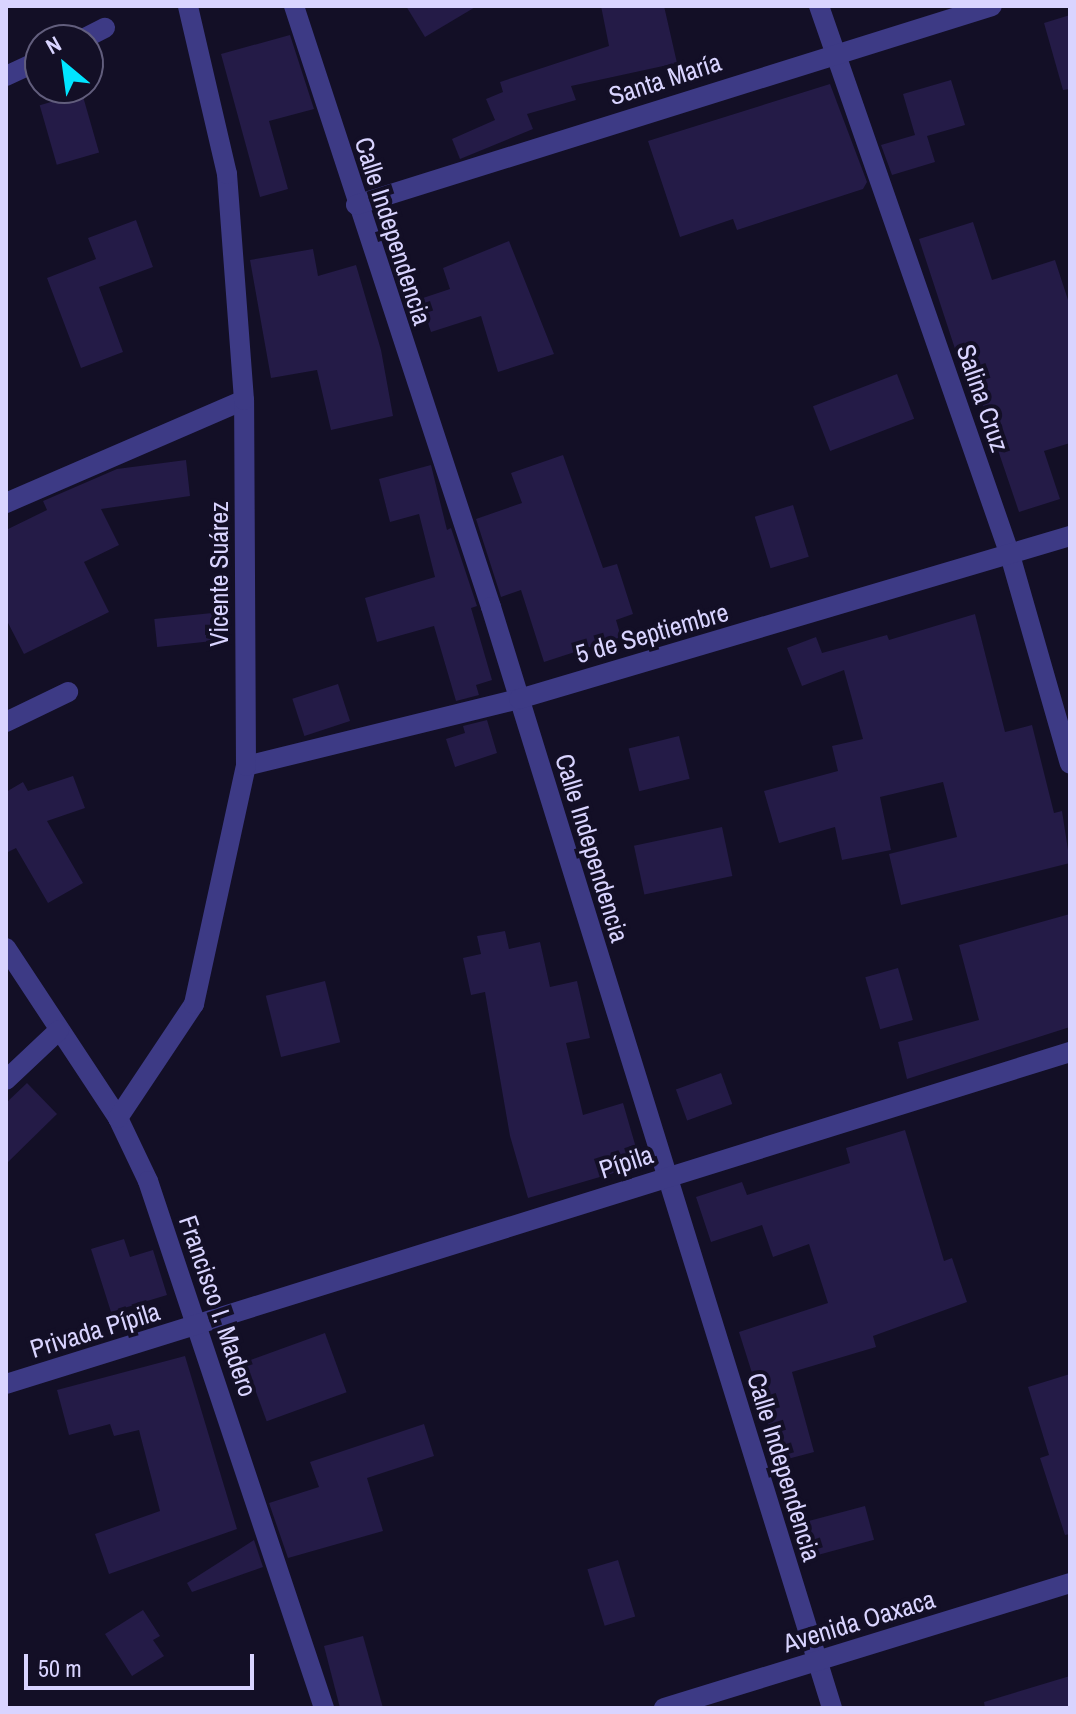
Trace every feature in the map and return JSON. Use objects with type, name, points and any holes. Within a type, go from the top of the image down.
[{"type":"street","name":"Vicente Suárez","points":[[118,1118],[194,1004],[246,766],[244,400],[227,174],[188,6]]},
{"type":"street","name":"Calle Independencia","points":[[294,6],[356,205],[519,699],[832,1708]]},
{"type":"street","name":"Salina Cruz","points":[[819,6],[1010,555],[1070,764]]},
{"type":"street","name":"Santa María","points":[[356,205],[837,51],[992,6]]},
{"type":"street","points":[[6,503],[244,400]]},
{"type":"street","name":"5 de Septiembre","points":[[246,766],[519,699],[1070,536]]},
{"type":"street","points":[[6,722],[68,692]]},
{"type":"street","name":"Francisco I. Madero","points":[[6,948],[118,1118],[148,1181],[199,1326],[324,1708]]},
{"type":"street","points":[[6,1080],[59,1030]]},
{"type":"street","name":"Pípila","points":[[199,1326],[665,1176],[1070,1052]]},
{"type":"street","name":"Privada Pípila","points":[[6,1384],[199,1326]]},
{"type":"street","name":"Avenida Oaxaca","points":[[664,1708],[1070,1583]]},
{"type":"building","points":[[406,6],[477,6],[425,37]]},
{"type":"building","points":[[601,6],[664,6],[677,63],[571,86],[576,100],[527,114],[533,129],[460,159],[452,139],[495,120],[486,99],[503,92],[500,82],[609,46]]},
{"type":"building","points":[[1070,15],[1070,89],[1063,90],[1044,23]]},
{"type":"building","points":[[290,35],[314,109],[269,121],[288,189],[260,197],[221,54]]},
{"type":"building","points":[[951,80],[965,125],[927,136],[935,162],[892,175],[881,145],[915,135],[903,94]]},
{"type":"building","points":[[830,84],[867,182],[863,189],[737,230],[733,219],[680,237],[648,141]]},
{"type":"building","points":[[85,104],[99,153],[57,165],[40,105]]},
{"type":"building","points":[[136,220],[153,267],[99,287],[123,352],[81,368],[47,278],[96,259],[88,238]]},
{"type":"building","points":[[973,222],[992,280],[1055,260],[1070,306],[1070,443],[1044,451],[1060,499],[1019,512],[966,356],[958,358],[919,239]]},
{"type":"building","points":[[509,241],[554,354],[498,372],[481,316],[431,332],[420,299],[450,289],[443,268]]},
{"type":"building","points":[[313,249],[318,276],[356,265],[381,350],[393,416],[331,430],[317,370],[271,378],[250,260]]},
{"type":"building","points":[[897,374],[914,419],[830,451],[813,406]]},
{"type":"building","points":[[563,455],[603,568],[617,564],[633,614],[616,620],[621,637],[544,662],[521,590],[501,597],[476,519],[522,503],[511,473]]},
{"type":"building","points":[[186,460],[190,496],[101,509],[119,545],[84,562],[109,612],[24,654],[6,619],[6,530],[47,510],[43,501],[117,469]]},
{"type":"building","points":[[431,465],[447,530],[451,528],[477,606],[471,608],[492,680],[476,685],[479,695],[456,701],[434,626],[377,642],[365,598],[435,577],[419,514],[390,522],[379,479]]},
{"type":"building","points":[[793,505],[809,557],[771,568],[755,517]]},
{"type":"building","points":[[212,613],[215,641],[157,647],[154,619]]},
{"type":"building","points":[[975,614],[1005,732],[1032,725],[1054,813],[1062,811],[1070,863],[901,905],[889,854],[957,837],[943,782],[880,797],[891,850],[842,860],[835,827],[779,843],[764,791],[838,771],[832,746],[863,739],[844,670],[802,686],[787,648],[816,637],[822,653],[887,635],[889,640]]},
{"type":"building","points":[[338,684],[350,721],[304,736],[292,699]]},
{"type":"building","points":[[487,720],[497,753],[455,767],[446,739],[465,733],[463,726]]},
{"type":"building","points":[[679,736],[690,779],[639,791],[629,749]]},
{"type":"building","points":[[73,776],[85,808],[47,821],[83,883],[48,903],[16,848],[6,853],[6,792],[23,782],[28,791]]},
{"type":"building","points":[[722,827],[732,876],[644,895],[634,846]]},
{"type":"building","points":[[1070,914],[1070,1027],[907,1079],[898,1042],[979,1020],[959,945]]},
{"type":"building","points":[[505,931],[509,949],[540,942],[550,987],[577,981],[590,1038],[566,1043],[583,1115],[623,1103],[641,1165],[528,1198],[510,1136],[485,992],[471,995],[463,958],[481,954],[477,936]]},
{"type":"building","points":[[898,968],[913,1020],[880,1029],[865,977]]},
{"type":"building","points":[[325,981],[340,1042],[281,1057],[266,996]]},
{"type":"building","points":[[721,1073],[732,1104],[687,1120],[676,1089]]},
{"type":"building","points":[[27,1083],[57,1114],[6,1164],[6,1103]]},
{"type":"building","points":[[905,1130],[944,1261],[952,1258],[967,1302],[873,1336],[876,1347],[792,1372],[814,1452],[780,1461],[739,1332],[828,1303],[809,1244],[773,1257],[762,1225],[711,1242],[696,1197],[742,1182],[747,1195],[850,1163],[846,1148]]},
{"type":"building","points":[[124,1239],[130,1257],[153,1250],[167,1295],[111,1312],[91,1249]]},
{"type":"building","points":[[325,1333],[347,1392],[267,1421],[245,1362]]},
{"type":"building","points":[[185,1356],[237,1529],[109,1574],[95,1534],[160,1511],[139,1430],[114,1436],[110,1424],[69,1435],[57,1390]]},
{"type":"building","points":[[1070,1374],[1070,1534],[1065,1535],[1040,1458],[1049,1455],[1028,1387]]},
{"type":"building","points":[[424,1424],[434,1456],[367,1478],[383,1531],[288,1558],[269,1503],[319,1487],[310,1462]]},
{"type":"building","points":[[865,1506],[874,1540],[811,1557],[802,1523]]},
{"type":"building","points":[[254,1540],[263,1567],[192,1592],[187,1583]]},
{"type":"building","points":[[618,1560],[635,1616],[605,1626],[587,1569]]},
{"type":"building","points":[[143,1610],[160,1636],[153,1640],[164,1656],[132,1676],[105,1634]]},
{"type":"building","points":[[363,1636],[383,1708],[340,1708],[324,1646]]},
{"type":"building","points":[[1070,1676],[1070,1708],[985,1708],[984,1702]]}]
